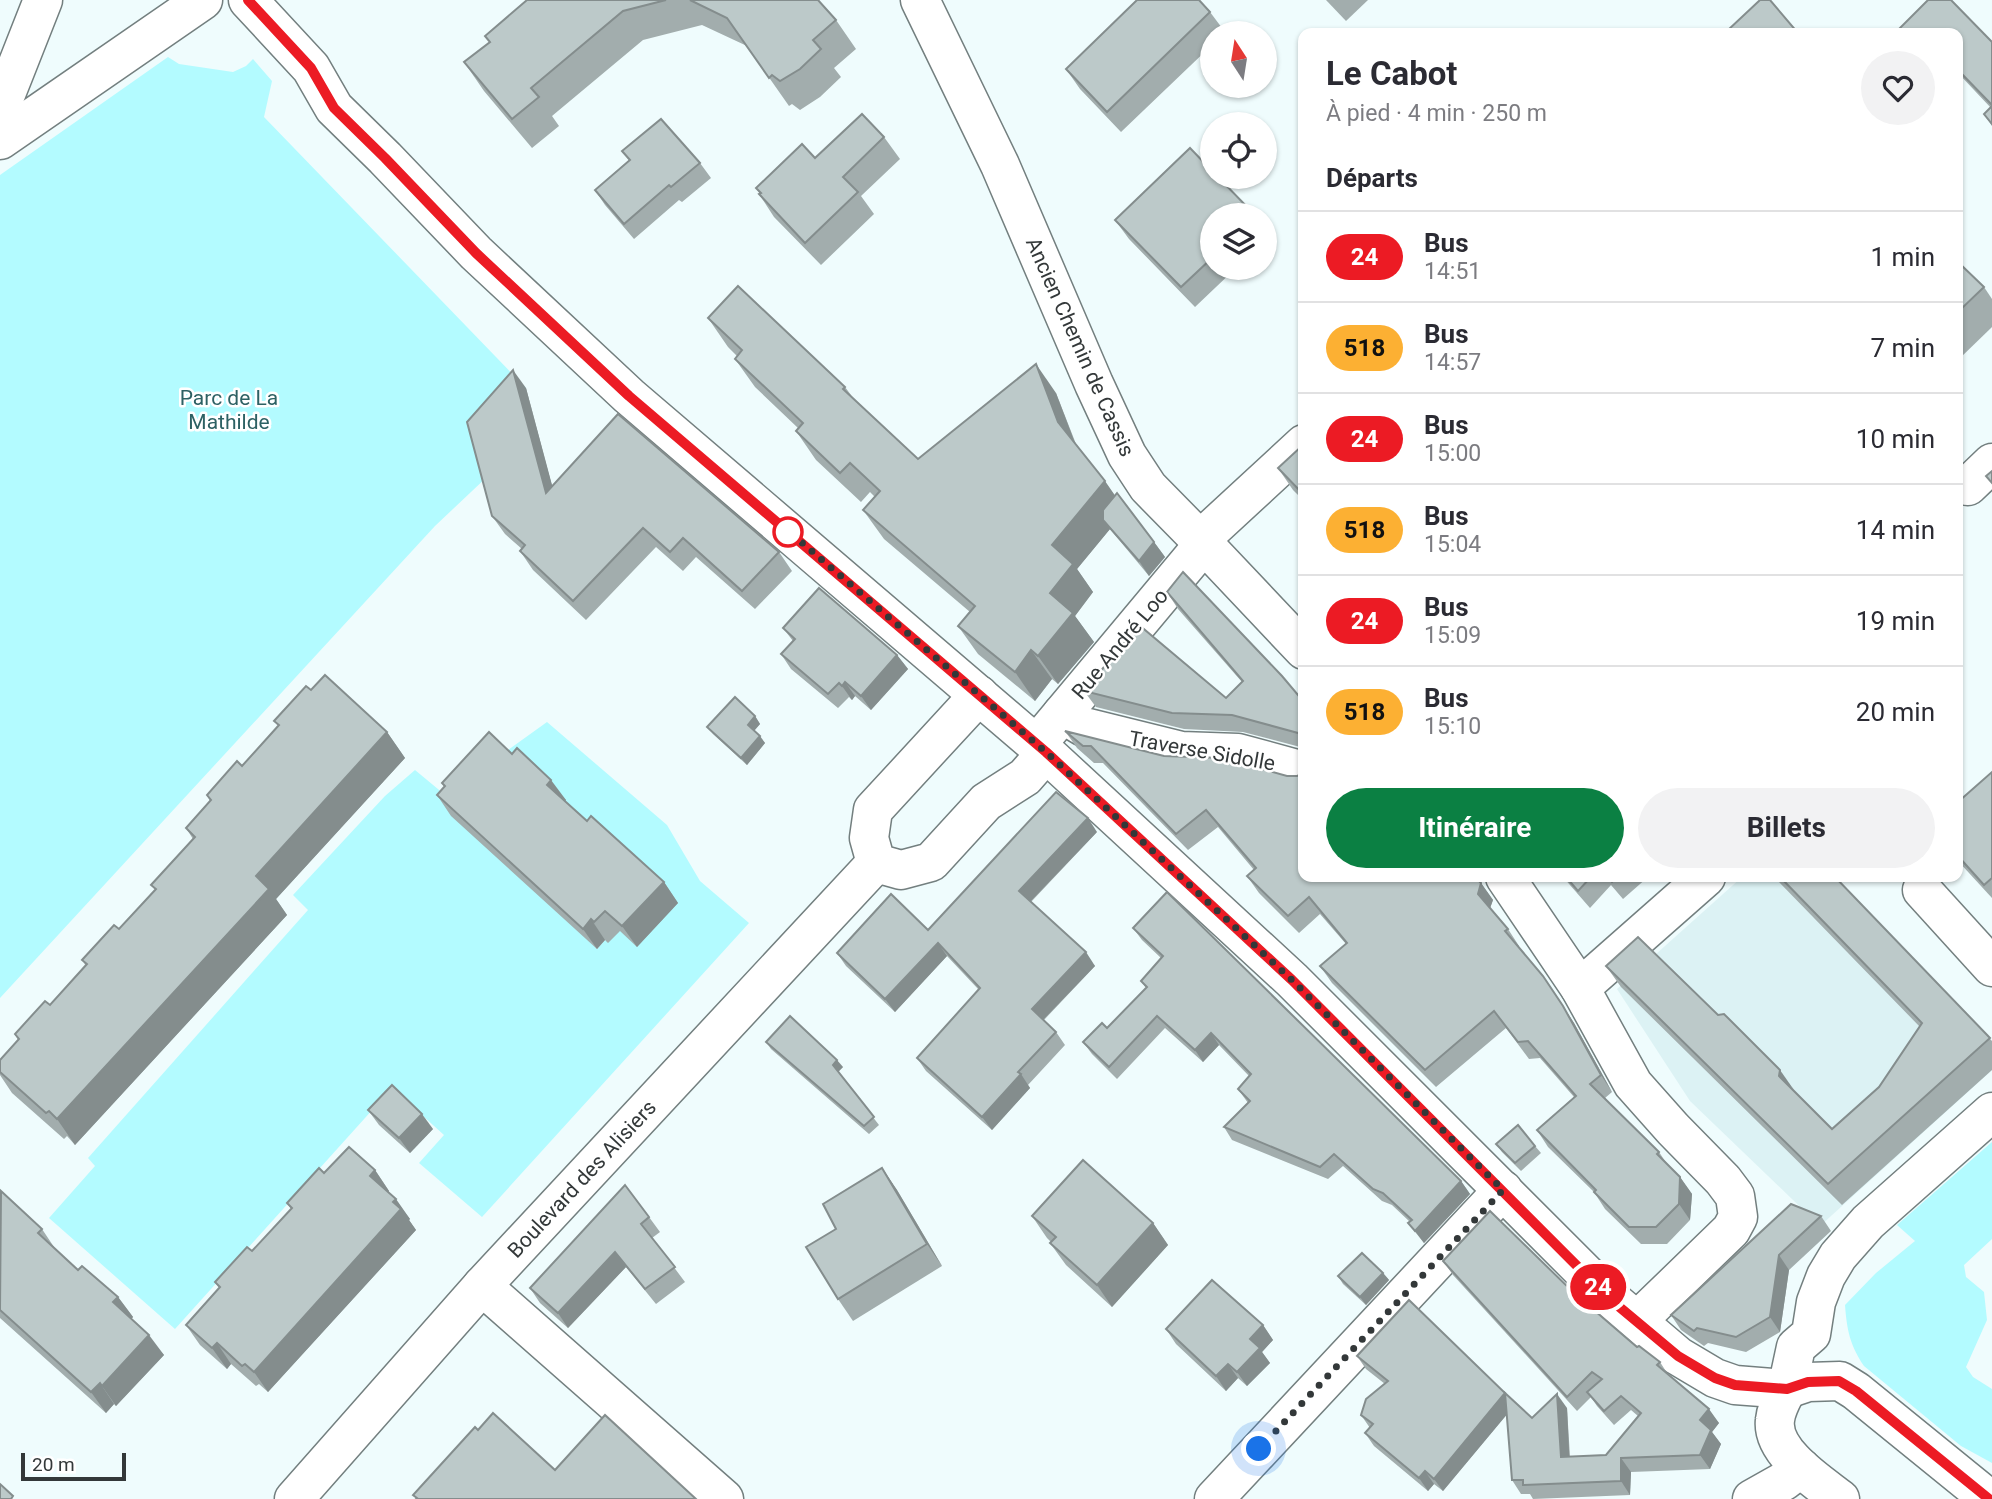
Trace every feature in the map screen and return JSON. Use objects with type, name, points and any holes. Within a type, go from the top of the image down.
[{"type":"street","points":[[0,108],[43,0]]},
{"type":"street","points":[[0,140],[203,0]]},
{"type":"street","points":[[248,0],[311,68],[334,108],[486,262],[629,396],[1042,748],[1292,980],[1593,1283],[1678,1356],[1715,1378],[1781,1406]]},
{"type":"street","name":"Ancien Chemin de Cassis","points":[[920,0],[1000,165],[1127,456],[1148,487],[1298,644]]},
{"type":"street","name":"Rue André Loo","points":[[876,863],[901,870],[931,862],[986,802],[1026,777],[1062,714],[1202,542],[1298,450]]},
{"type":"street","points":[[876,863],[869,838],[873,810],[979,695]]},
{"type":"street","name":"Traverse Sidolle","points":[[1062,714],[1084,727],[1181,751],[1238,753],[1298,769]]},
{"type":"street","name":"Boulevard des Alisiers","points":[[294,1499],[482,1286],[876,863]]},
{"type":"street","points":[[1508,882],[1580,988],[1633,1084],[1735,1196],[1738,1217],[1731,1230],[1637,1320]]},
{"type":"street","points":[[1580,988],[1700,882]]},
{"type":"street","points":[[1922,890],[1992,968]]},
{"type":"street","points":[[1840,1499],[1801,1468],[1778,1440],[1781,1406],[1796,1347],[1811,1334],[1816,1302],[1826,1276],[1838,1256],[1868,1222],[1992,1112]]},
{"type":"street","points":[[1214,1499],[1503,1190]]},
{"type":"street","points":[[482,1286],[724,1499]]},
{"type":"street","points":[[1811,1334],[1825,1349],[1839,1381]]},
{"type":"street","points":[[1781,1406],[1808,1382],[1839,1381],[1856,1391],[1989,1499]]},
{"type":"street","points":[[1752,1499],[1801,1468]]},
{"type":"shaded area","points":[[1736,882],[1835,882],[1992,1046],[1992,1070],[1820,1226],[1690,1101],[1617,989]]},
{"type":"green space","name":"Parc de La Mathilde","points":[[168,57],[179,64],[233,72],[253,59],[272,81],[264,117],[526,388],[480,440],[489,475],[435,526],[0,998],[0,175]]},
{"type":"green space","points":[[547,722],[667,825],[700,881],[749,923],[482,1217],[419,1163],[444,1135],[392,1088],[175,1329],[49,1218],[95,1166],[88,1158],[308,910],[293,895],[385,796],[415,770],[456,804],[597,949],[605,940],[609,942],[504,753]]},
{"type":"green space","points":[[1992,1142],[1992,1239],[1964,1265],[1966,1277],[1984,1292],[1987,1320],[1966,1367],[1973,1377],[1992,1389],[1992,1463],[1961,1446],[1864,1366],[1850,1337],[1845,1305],[1876,1273],[1915,1241],[1897,1225]]},
{"type":"building","points":[[527,0],[666,0],[623,11],[531,88],[539,97],[512,119],[464,62],[490,42],[485,36]]},
{"type":"building","points":[[690,0],[818,0],[836,20],[813,40],[821,49],[800,69],[780,81],[772,75],[769,78],[727,18]]},
{"type":"building","points":[[1137,0],[1199,0],[1210,12],[1107,112],[1066,69]]},
{"type":"building","points":[[1760,0],[1770,0],[1794,28],[1730,28]]},
{"type":"building","points":[[1928,0],[1951,0],[1992,42],[1992,105],[1963,75],[1963,28],[1900,28]]},
{"type":"building","points":[[1992,106],[1992,124],[1984,114]]},
{"type":"building","points":[[862,114],[884,137],[843,177],[858,192],[805,243],[756,188],[802,144],[815,158]]},
{"type":"building","points":[[661,119],[700,163],[671,187],[669,185],[624,224],[595,190],[630,160],[622,151]]},
{"type":"building","points":[[1190,148],[1200,158],[1200,189],[1230,189],[1243,203],[1200,203],[1200,269],[1181,287],[1115,220]]},
{"type":"building","points":[[1963,267],[1984,287],[1963,307]]},
{"type":"building","points":[[738,286],[918,459],[1036,364],[1058,422],[1105,481],[1052,545],[1073,564],[1050,593],[1073,613],[1038,656],[1031,650],[1015,672],[958,626],[975,606],[863,510],[880,491],[850,463],[840,473],[796,431],[803,423],[735,359],[742,350],[708,318]]},
{"type":"building","points":[[513,370],[546,493],[618,414],[779,552],[742,591],[683,538],[670,552],[643,528],[573,601],[520,551],[525,545],[492,516],[467,422]]},
{"type":"building","points":[[1298,450],[1298,489],[1278,468]]},
{"type":"building","points":[[1992,471],[1992,483],[1986,476]]},
{"type":"building","points":[[1117,493],[1154,542],[1139,561],[1103,520],[1103,510]]},
{"type":"building","points":[[1183,572],[1282,676],[1298,695],[1298,733],[1232,715],[1172,713],[1084,691],[1139,625],[1226,698],[1243,681],[1167,592]]},
{"type":"building","points":[[819,588],[897,655],[861,696],[845,682],[842,686],[839,683],[828,694],[781,654],[795,639],[783,628]]},
{"type":"building","points":[[325,675],[387,732],[256,876],[269,889],[57,1119],[49,1111],[46,1113],[0,1072],[0,1060],[19,1039],[15,1034],[45,1001],[50,1005],[87,964],[82,960],[114,925],[119,929],[156,889],[151,885],[195,837],[186,828],[211,800],[207,795],[237,761],[242,766],[279,725],[274,721],[306,686],[311,690]]},
{"type":"building","points":[[735,697],[755,716],[748,725],[760,736],[741,758],[707,727]]},
{"type":"building","points":[[1065,731],[1164,756],[1223,758],[1287,776],[1298,775],[1298,882],[1480,882],[1478,894],[1543,976],[1601,1075],[1590,1084],[1659,1152],[1657,1154],[1680,1177],[1679,1204],[1656,1227],[1629,1227],[1537,1130],[1576,1096],[1528,1041],[1518,1042],[1494,1011],[1425,1070],[1320,966],[1347,943],[1309,897],[1288,916],[1247,876],[1256,868],[1206,810],[1176,834],[1091,746],[1083,746]]},
{"type":"building","points":[[489,732],[512,754],[517,748],[551,780],[547,785],[587,821],[591,816],[664,882],[622,926],[605,911],[594,922],[591,919],[583,929],[437,795],[445,786],[442,783]]},
{"type":"building","points":[[1992,772],[1992,878],[1984,885],[1963,862],[1963,798]]},
{"type":"building","points":[[1056,792],[1088,818],[1019,891],[1086,952],[1032,1009],[1056,1032],[1018,1072],[1021,1074],[982,1117],[917,1058],[980,988],[938,943],[885,999],[837,953],[891,894],[928,930]]},
{"type":"building","points":[[1570,882],[1586,882],[1578,891]]},
{"type":"building","points":[[1785,882],[1840,882],[1990,1038],[1828,1184],[1606,966],[1638,937],[1718,1015],[1724,1014],[1780,1070],[1779,1076],[1832,1129],[1879,1087],[1922,1023]]},
{"type":"building","points":[[1167,892],[1461,1181],[1415,1231],[1408,1223],[1412,1220],[1334,1154],[1320,1167],[1224,1127],[1250,1101],[1238,1089],[1251,1074],[1211,1033],[1195,1050],[1157,1016],[1109,1067],[1083,1042],[1102,1023],[1107,1028],[1147,987],[1141,981],[1163,956],[1133,928]]},
{"type":"building","points":[[790,1016],[837,1060],[833,1065],[874,1117],[864,1126],[766,1042]]},
{"type":"building","points":[[392,1085],[422,1114],[399,1138],[368,1110]]},
{"type":"building","points":[[1518,1125],[1535,1146],[1515,1163],[1496,1144]]},
{"type":"building","points":[[349,1147],[375,1170],[370,1176],[396,1199],[393,1202],[401,1209],[254,1372],[245,1364],[242,1366],[217,1343],[212,1348],[186,1325],[220,1287],[215,1282],[247,1247],[252,1251],[292,1208],[287,1203],[319,1168],[324,1173]]},
{"type":"building","points":[[1083,1160],[1153,1223],[1097,1285],[1050,1243],[1056,1237],[1032,1216]]},
{"type":"building","points":[[882,1168],[927,1244],[838,1299],[806,1247],[836,1229],[823,1204]]},
{"type":"building","points":[[625,1185],[649,1217],[641,1224],[675,1267],[645,1289],[615,1252],[558,1313],[530,1288]]},
{"type":"building","points":[[1,1191],[42,1229],[38,1233],[78,1270],[82,1266],[118,1297],[113,1302],[149,1335],[102,1386],[100,1383],[91,1392],[0,1310]]},
{"type":"building","points":[[1791,1204],[1821,1216],[1779,1255],[1770,1317],[1736,1337],[1697,1328],[1694,1331],[1671,1315]]},
{"type":"building","points":[[1490,1211],[1573,1292],[1637,1347],[1660,1362],[1657,1365],[1709,1409],[1700,1420],[1711,1430],[1700,1455],[1621,1458],[1621,1481],[1523,1485],[1523,1480],[1512,1480],[1505,1393],[1532,1418],[1557,1394],[1561,1457],[1606,1455],[1641,1413],[1621,1396],[1604,1411],[1587,1392],[1602,1379],[1592,1372],[1567,1397],[1443,1261]]},
{"type":"building","points":[[1362,1253],[1383,1273],[1360,1297],[1338,1276]]},
{"type":"building","points":[[1212,1280],[1263,1325],[1250,1339],[1260,1348],[1237,1372],[1228,1364],[1216,1376],[1166,1329]]},
{"type":"building","points":[[1409,1300],[1505,1393],[1434,1479],[1425,1471],[1419,1478],[1365,1433],[1373,1424],[1361,1415],[1366,1399],[1388,1381],[1357,1356]]},
{"type":"building","points":[[493,1413],[555,1470],[605,1415],[696,1499],[416,1499],[413,1495],[475,1427],[478,1430]]},
{"type":"building","points":[[0,1484],[13,1496],[11,1499],[0,1499]]},
{"type":"bus line","name":"24","points":[[248,0],[311,68],[334,108],[476,253],[629,396],[1046,752],[1292,980],[1611,1300],[1678,1356],[1715,1378],[1735,1385],[1787,1389],[1808,1382],[1839,1381],[1856,1391],[1989,1499]]},
{"type":"route","points":[[788,532],[786,529],[1046,752],[1292,980],[1503,1190],[1259,1449]]}]
